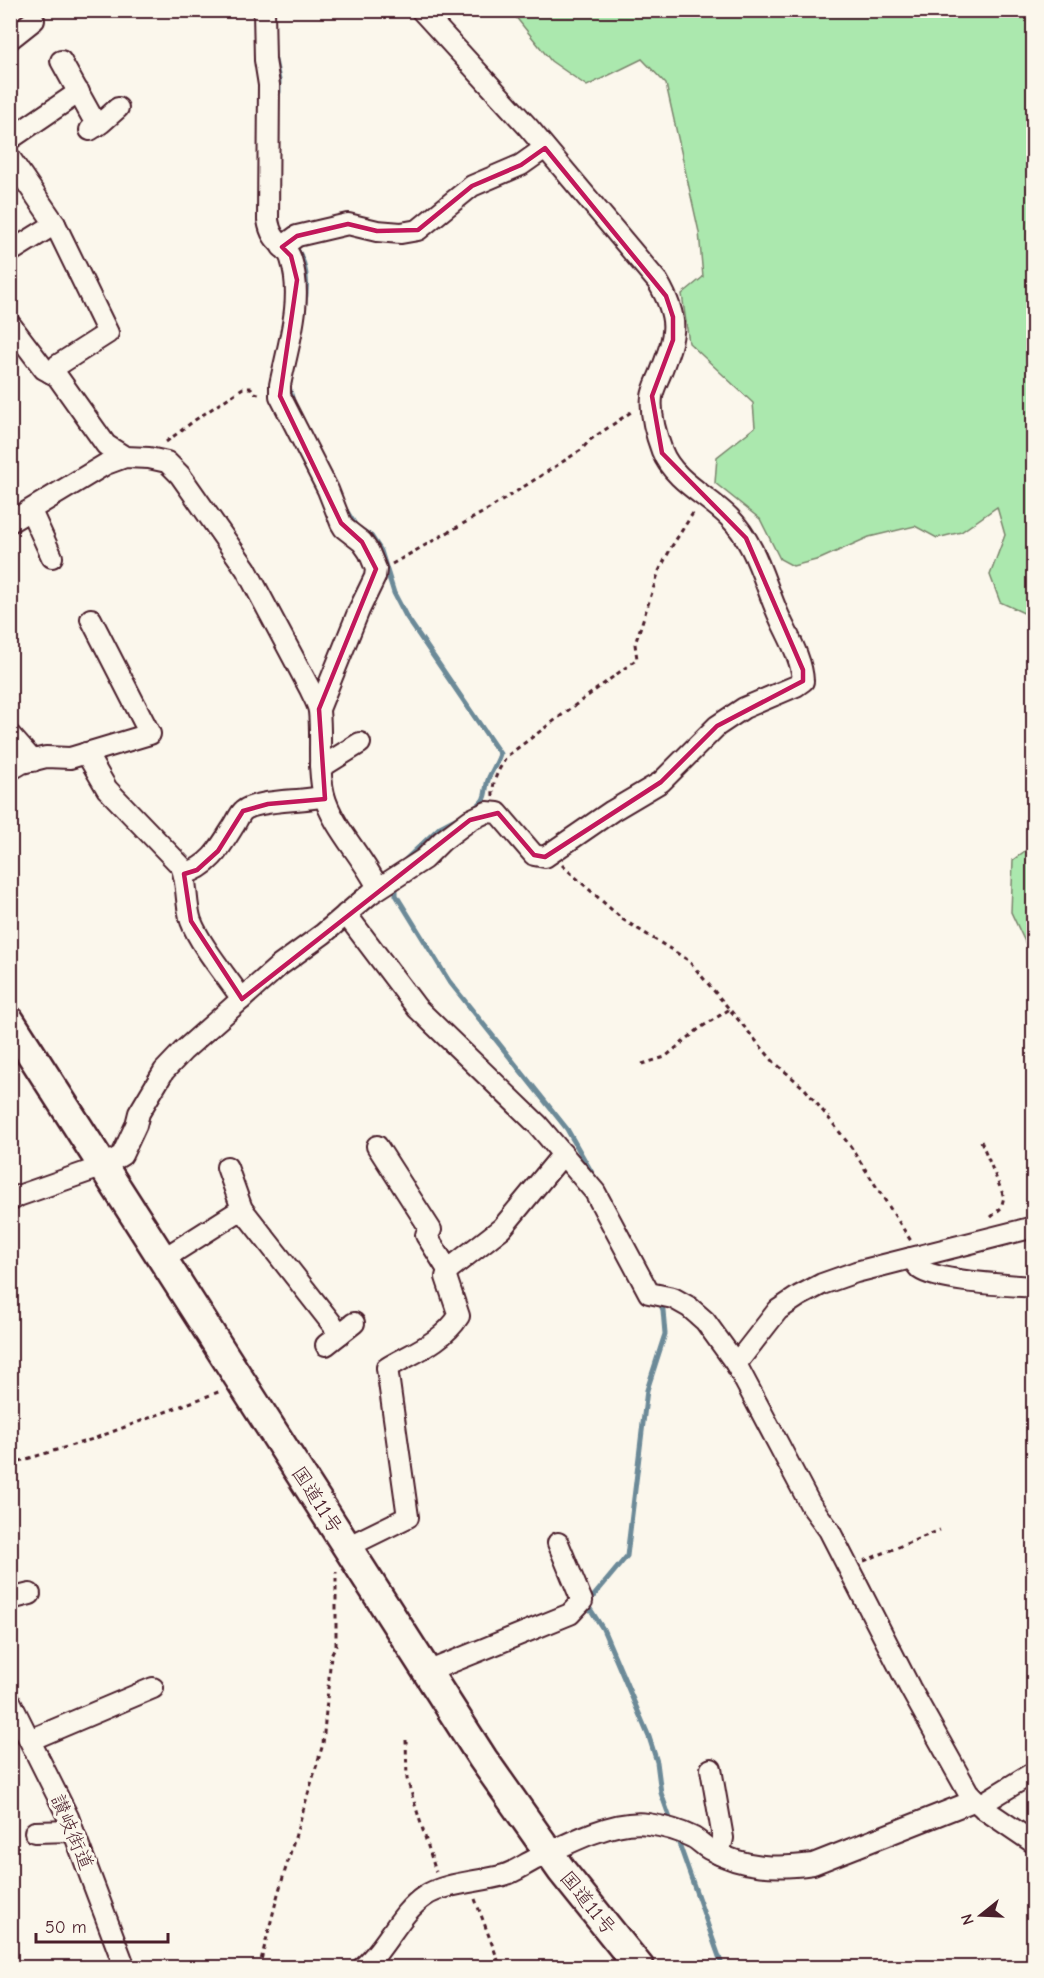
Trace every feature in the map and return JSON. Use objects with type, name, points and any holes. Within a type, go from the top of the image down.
[{"type":"highway","name":"国道11号","points":[[10,1021],[483,1759],[550,1854],[640,1968]]},
{"type":"street","points":[[264,10],[265,60],[269,85],[268,220],[274,240],[291,256],[297,280],[294,316],[280,385],[280,396],[328,490],[341,523],[362,542],[376,569],[375,577],[358,610],[319,709],[320,765],[324,796],[338,824],[370,870],[378,888]]},
{"type":"street","points":[[10,1201],[18,1196],[104,1166],[122,1155],[139,1113],[164,1071],[279,966],[323,934],[378,888],[424,859],[442,841],[470,820],[487,812],[498,813],[534,855],[545,857],[612,811],[661,782],[717,726],[744,708],[803,681],[802,670],[776,610],[756,555],[746,538],[729,517],[676,471],[662,453],[653,422],[652,396],[673,340],[673,317],[666,296],[658,282],[545,148],[421,10]]},
{"type":"street","points":[[10,39],[34,21]]},
{"type":"street","points":[[61,61],[79,92],[94,128],[118,108]]},
{"type":"street","points":[[10,139],[79,92]]},
{"type":"street","points":[[282,247],[297,236],[348,224],[377,231],[401,233],[418,230],[472,186],[521,165],[545,148]]},
{"type":"street","points":[[10,158],[55,224],[108,333],[58,365],[51,373]]},
{"type":"street","points":[[10,252],[55,224]]},
{"type":"street","points":[[10,324],[44,369],[57,376],[106,445],[124,457]]},
{"type":"street","points":[[10,522],[106,464],[124,457],[158,459],[167,462],[180,475],[246,569],[319,709]]},
{"type":"street","points":[[31,511],[52,557]]},
{"type":"street","points":[[10,770],[46,757],[70,758],[150,734],[91,619]]},
{"type":"street","points":[[10,735],[33,761]]},
{"type":"street","points":[[320,765],[328,763],[360,742]]},
{"type":"street","points":[[86,753],[107,789],[181,866],[191,921],[198,935],[242,999]]},
{"type":"street","points":[[184,874],[197,870],[218,851],[243,811],[256,806],[314,800],[324,796]]},
{"type":"street","points":[[346,914],[417,1008],[538,1125],[595,1191],[649,1293],[673,1298],[689,1307],[705,1321],[736,1364],[810,1504],[829,1530],[916,1698],[968,1792],[1000,1821],[1034,1843]]},
{"type":"street","points":[[377,1146],[431,1230],[426,1235],[448,1270]]},
{"type":"street","points":[[347,1547],[408,1517],[387,1368],[440,1338],[452,1327],[459,1316],[446,1277],[448,1270],[502,1228],[562,1154]]},
{"type":"street","points":[[228,1166],[242,1209],[293,1260],[340,1334]]},
{"type":"street","points":[[163,1259],[242,1209]]},
{"type":"street","points":[[736,1364],[778,1310],[822,1284],[856,1272],[1034,1227]]},
{"type":"street","points":[[915,1257],[921,1269],[935,1275],[989,1284],[1034,1287]]},
{"type":"street","points":[[427,1672],[570,1614],[582,1601],[558,1542]]},
{"type":"street","points":[[10,1599],[30,1594]]},
{"type":"street","points":[[30,1740],[153,1688]]},
{"type":"street","name":"讃岐街道","points":[[10,1701],[73,1831],[126,1968]]},
{"type":"street","points":[[711,1769],[723,1838],[719,1854]]},
{"type":"street","points":[[362,1968],[375,1957],[412,1906],[426,1895],[441,1888],[470,1884],[507,1874],[594,1833],[624,1825],[648,1824],[693,1838],[731,1860],[786,1868],[813,1864],[978,1803],[1034,1772]]},
{"type":"street","points":[[35,1832],[73,1831]]},
{"type":"path","points":[[158,459],[162,445],[243,388],[251,388],[255,393],[265,396],[280,396]]},
{"type":"path","points":[[376,569],[393,564],[489,509],[581,450],[652,396]]},
{"type":"path","points":[[494,812],[492,785],[495,775],[507,756],[637,659],[635,644],[659,571],[697,507],[700,493]]},
{"type":"path","points":[[550,853],[609,909],[688,960],[773,1060],[805,1089],[851,1147],[915,1257]]},
{"type":"path","points":[[642,1064],[665,1057],[700,1028],[730,1009]]},
{"type":"path","points":[[962,1245],[976,1229],[1001,1208],[1004,1197],[981,1141]]},
{"type":"path","points":[[10,1464],[93,1439],[242,1382]]},
{"type":"path","points":[[849,1567],[940,1530]]},
{"type":"path","points":[[259,1968],[278,1894],[323,1744],[331,1655],[336,1645],[336,1552],[347,1547]]},
{"type":"path","points":[[406,1740],[407,1779],[441,1888]]},
{"type":"path","points":[[470,1884],[501,1968]]},
{"type":"highlighted area","points":[[545,148],[666,296],[673,317],[673,340],[652,396],[662,453],[746,538],[803,670],[803,681],[717,726],[661,782],[545,857],[534,855],[498,813],[470,820],[242,999],[191,921],[184,874],[197,870],[218,851],[243,811],[268,804],[325,799],[319,709],[376,569],[362,542],[341,523],[280,396],[297,280],[291,256],[282,247],[297,236],[348,224],[377,231],[418,230],[472,186],[521,165]]},
{"type":"green space","points":[[511,11],[1033,11],[1033,648],[1026,614],[1000,602],[990,575],[1005,535],[997,507],[961,532],[937,538],[915,526],[869,537],[820,559],[793,566],[780,559],[760,519],[715,483],[717,457],[755,427],[753,403],[689,343],[682,294],[703,277],[699,232],[666,84],[642,59],[587,86],[551,61]]},
{"type":"green space","points":[[1033,845],[1033,959],[1011,912],[1013,860]]},
{"type":"waterway","points":[[275,60],[279,92]]},
{"type":"waterway","points":[[294,246],[305,267],[304,308]]},
{"type":"waterway","points":[[290,382],[289,387],[294,405]]},
{"type":"waterway","points":[[346,510],[356,526],[371,536],[381,551],[394,593],[406,616],[500,754],[487,782],[484,797],[474,808]]},
{"type":"waterway","points":[[403,862],[440,827],[459,817]]},
{"type":"waterway","points":[[396,882],[396,895],[449,981],[567,1129],[596,1180]]},
{"type":"waterway","points":[[659,1300],[663,1310],[665,1334],[647,1390],[627,1556],[587,1604],[603,1629],[649,1737],[657,1762],[661,1793],[672,1824]]},
{"type":"waterway","points":[[676,1835],[723,1968]]}]
